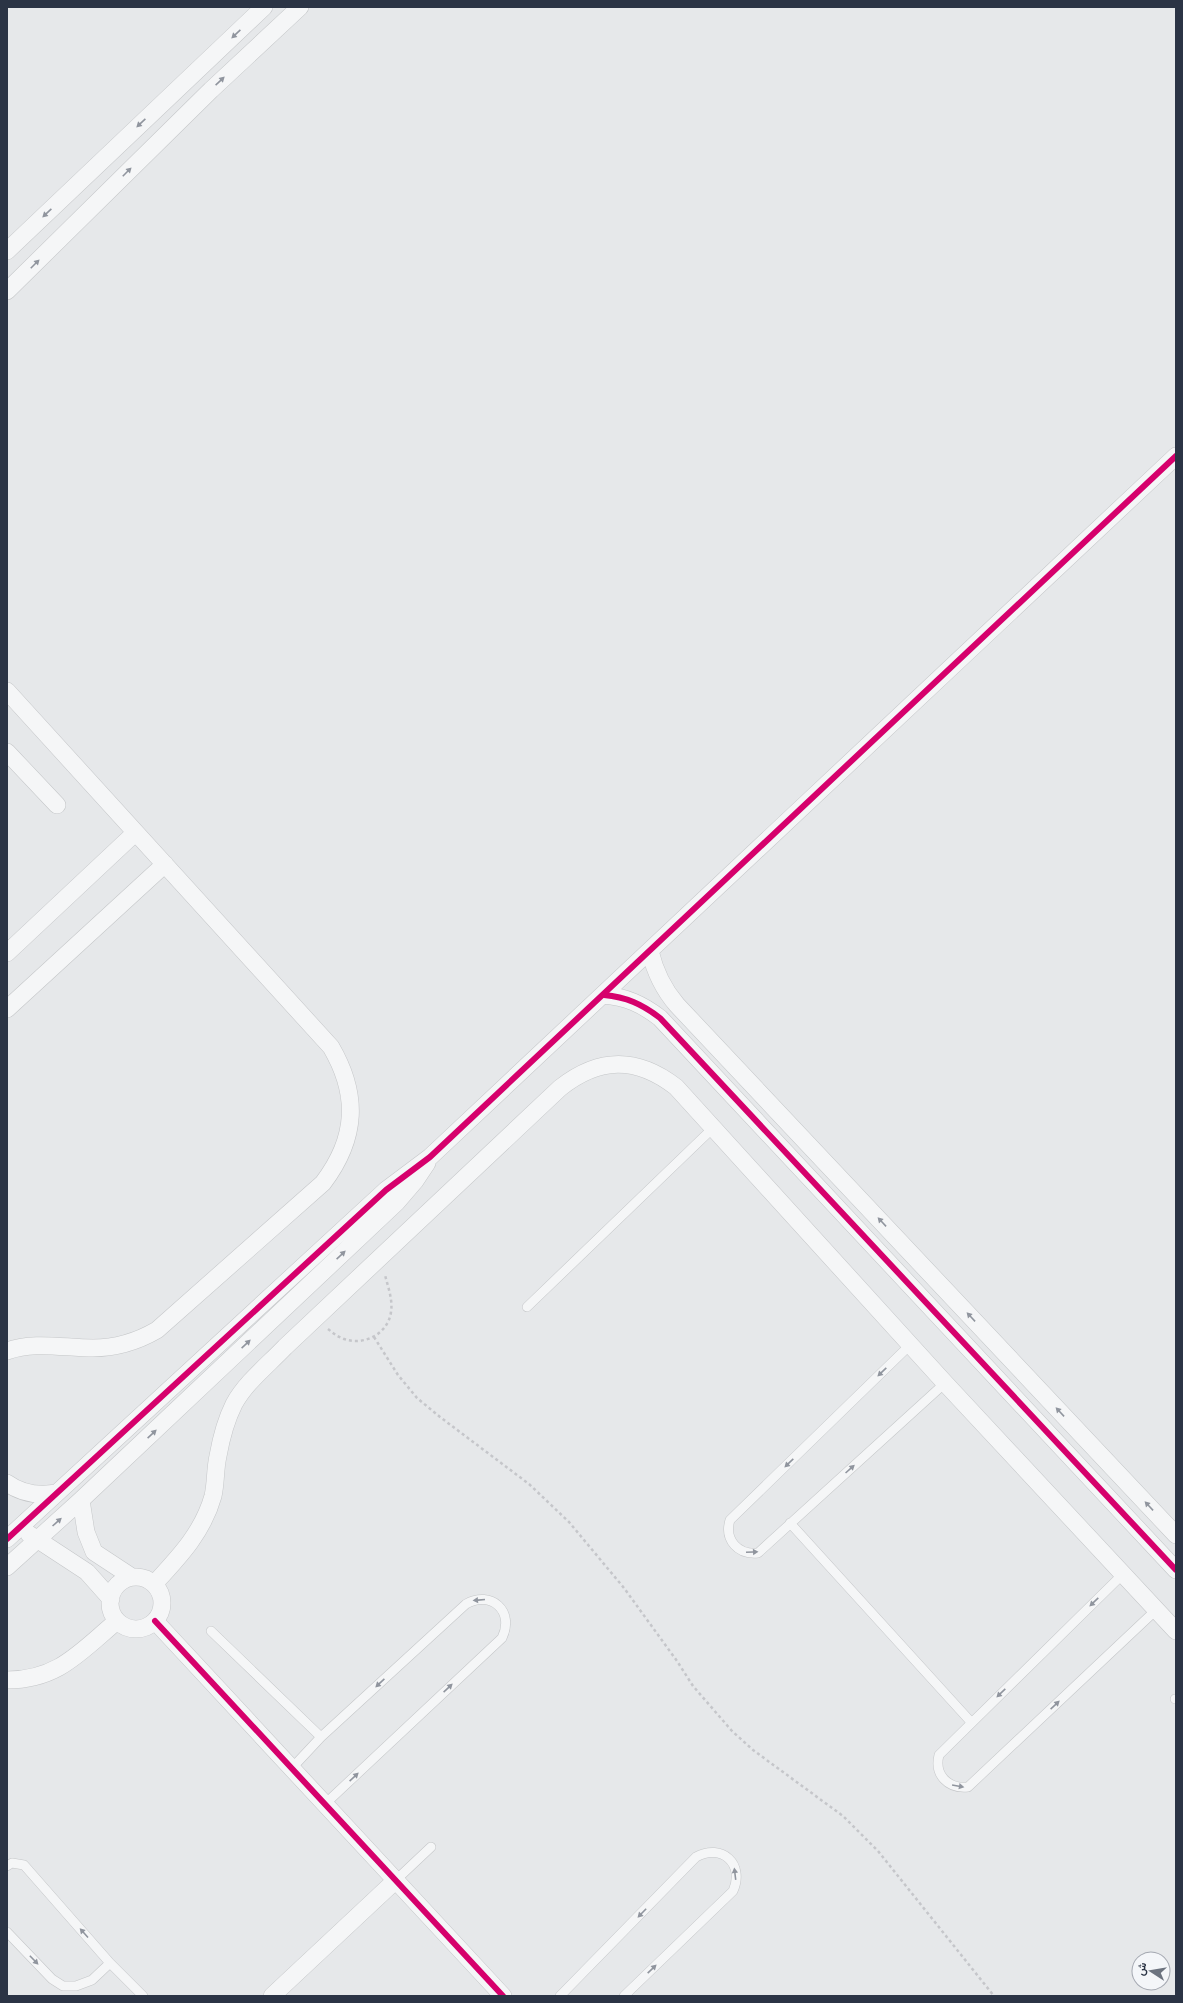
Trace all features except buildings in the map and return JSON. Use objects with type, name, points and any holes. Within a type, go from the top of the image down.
[{"type":"street","points":[[7,251],[264,7]]},
{"type":"street","points":[[7,291],[200,100],[300,7]]},
{"type":"street","points":[[7,1539],[386,1190],[430,1157],[1176,456]]},
{"type":"street","points":[[7,691],[330,1047],[347,1080],[351,1116],[343,1152],[334,1168],[323,1182],[175,1315],[147,1335],[132,1342],[94,1348],[41,1345],[7,1351]]},
{"type":"street","points":[[7,752],[57,805]]},
{"type":"street","points":[[7,953],[135,833]]},
{"type":"street","points":[[7,1009],[165,864]]},
{"type":"street","points":[[650,951],[662,986],[677,1005],[1176,1535]]},
{"type":"street","points":[[604,995],[628,999],[640,1004],[660,1018],[1176,1570]]},
{"type":"street","points":[[154,1584],[184,1552],[199,1531],[213,1495],[221,1441],[234,1403],[258,1375],[574,1076],[591,1068],[608,1064],[627,1064],[644,1068],[661,1075],[676,1086],[910,1345],[1122,1575],[1176,1631]]},
{"type":"street","points":[[7,1567],[81,1500],[397,1202],[416,1181],[430,1157]]},
{"type":"street","points":[[7,1483],[29,1494],[48,1495],[57,1493]]},
{"type":"street","points":[[81,1500],[86,1532],[94,1552],[132,1577],[148,1579],[154,1584],[162,1598],[160,1614],[149,1626],[133,1628],[125,1626],[117,1621],[111,1608],[111,1599],[117,1585],[132,1577]]},
{"type":"street","points":[[21,1527],[36,1540],[87,1572],[111,1599]]},
{"type":"street","points":[[7,1680],[27,1680],[51,1672],[72,1660],[117,1621]]},
{"type":"street","points":[[155,1621],[503,1996]]},
{"type":"street","points":[[272,1996],[396,1880]]},
{"type":"lane","points":[[527,1307],[713,1128]]},
{"type":"lane","points":[[910,1345],[730,1520],[728,1534],[734,1546],[745,1552],[758,1552],[945,1383]]},
{"type":"lane","points":[[790,1523],[971,1722]]},
{"type":"lane","points":[[1122,1575],[939,1755],[938,1768],[944,1780],[955,1787],[968,1787],[1156,1610]]},
{"type":"lane","points":[[292,1768],[321,1737],[466,1604],[472,1600],[488,1600],[501,1608],[506,1619],[505,1632],[502,1638],[325,1804]]},
{"type":"lane","points":[[211,1631],[321,1737]]},
{"type":"lane","points":[[396,1880],[431,1847]]},
{"type":"lane","points":[[560,1996],[696,1857],[711,1852],[726,1856],[731,1862],[736,1873],[737,1879],[733,1891],[624,1996]]},
{"type":"lane","points":[[7,1866],[12,1863],[24,1865],[110,1962],[143,1996]]},
{"type":"lane","points":[[7,1932],[52,1979],[63,1986],[76,1986],[92,1980],[110,1962]]},
{"type":"path","points":[[314,1321],[342,1339],[348,1340],[362,1341],[374,1337],[382,1331],[391,1314],[390,1294],[380,1258]]},
{"type":"path","points":[[374,1337],[398,1375],[417,1398],[529,1484],[569,1522],[624,1588],[678,1661],[693,1686],[712,1708],[753,1750],[824,1801],[861,1833],[878,1851],[994,1996]]},
{"type":"cycle path","points":[[7,1539],[386,1190],[430,1157],[1176,456]]},
{"type":"cycle path","points":[[604,995],[620,997],[634,1002],[660,1018],[1176,1570]]},
{"type":"cycle path","points":[[155,1621],[503,1996]]}]
